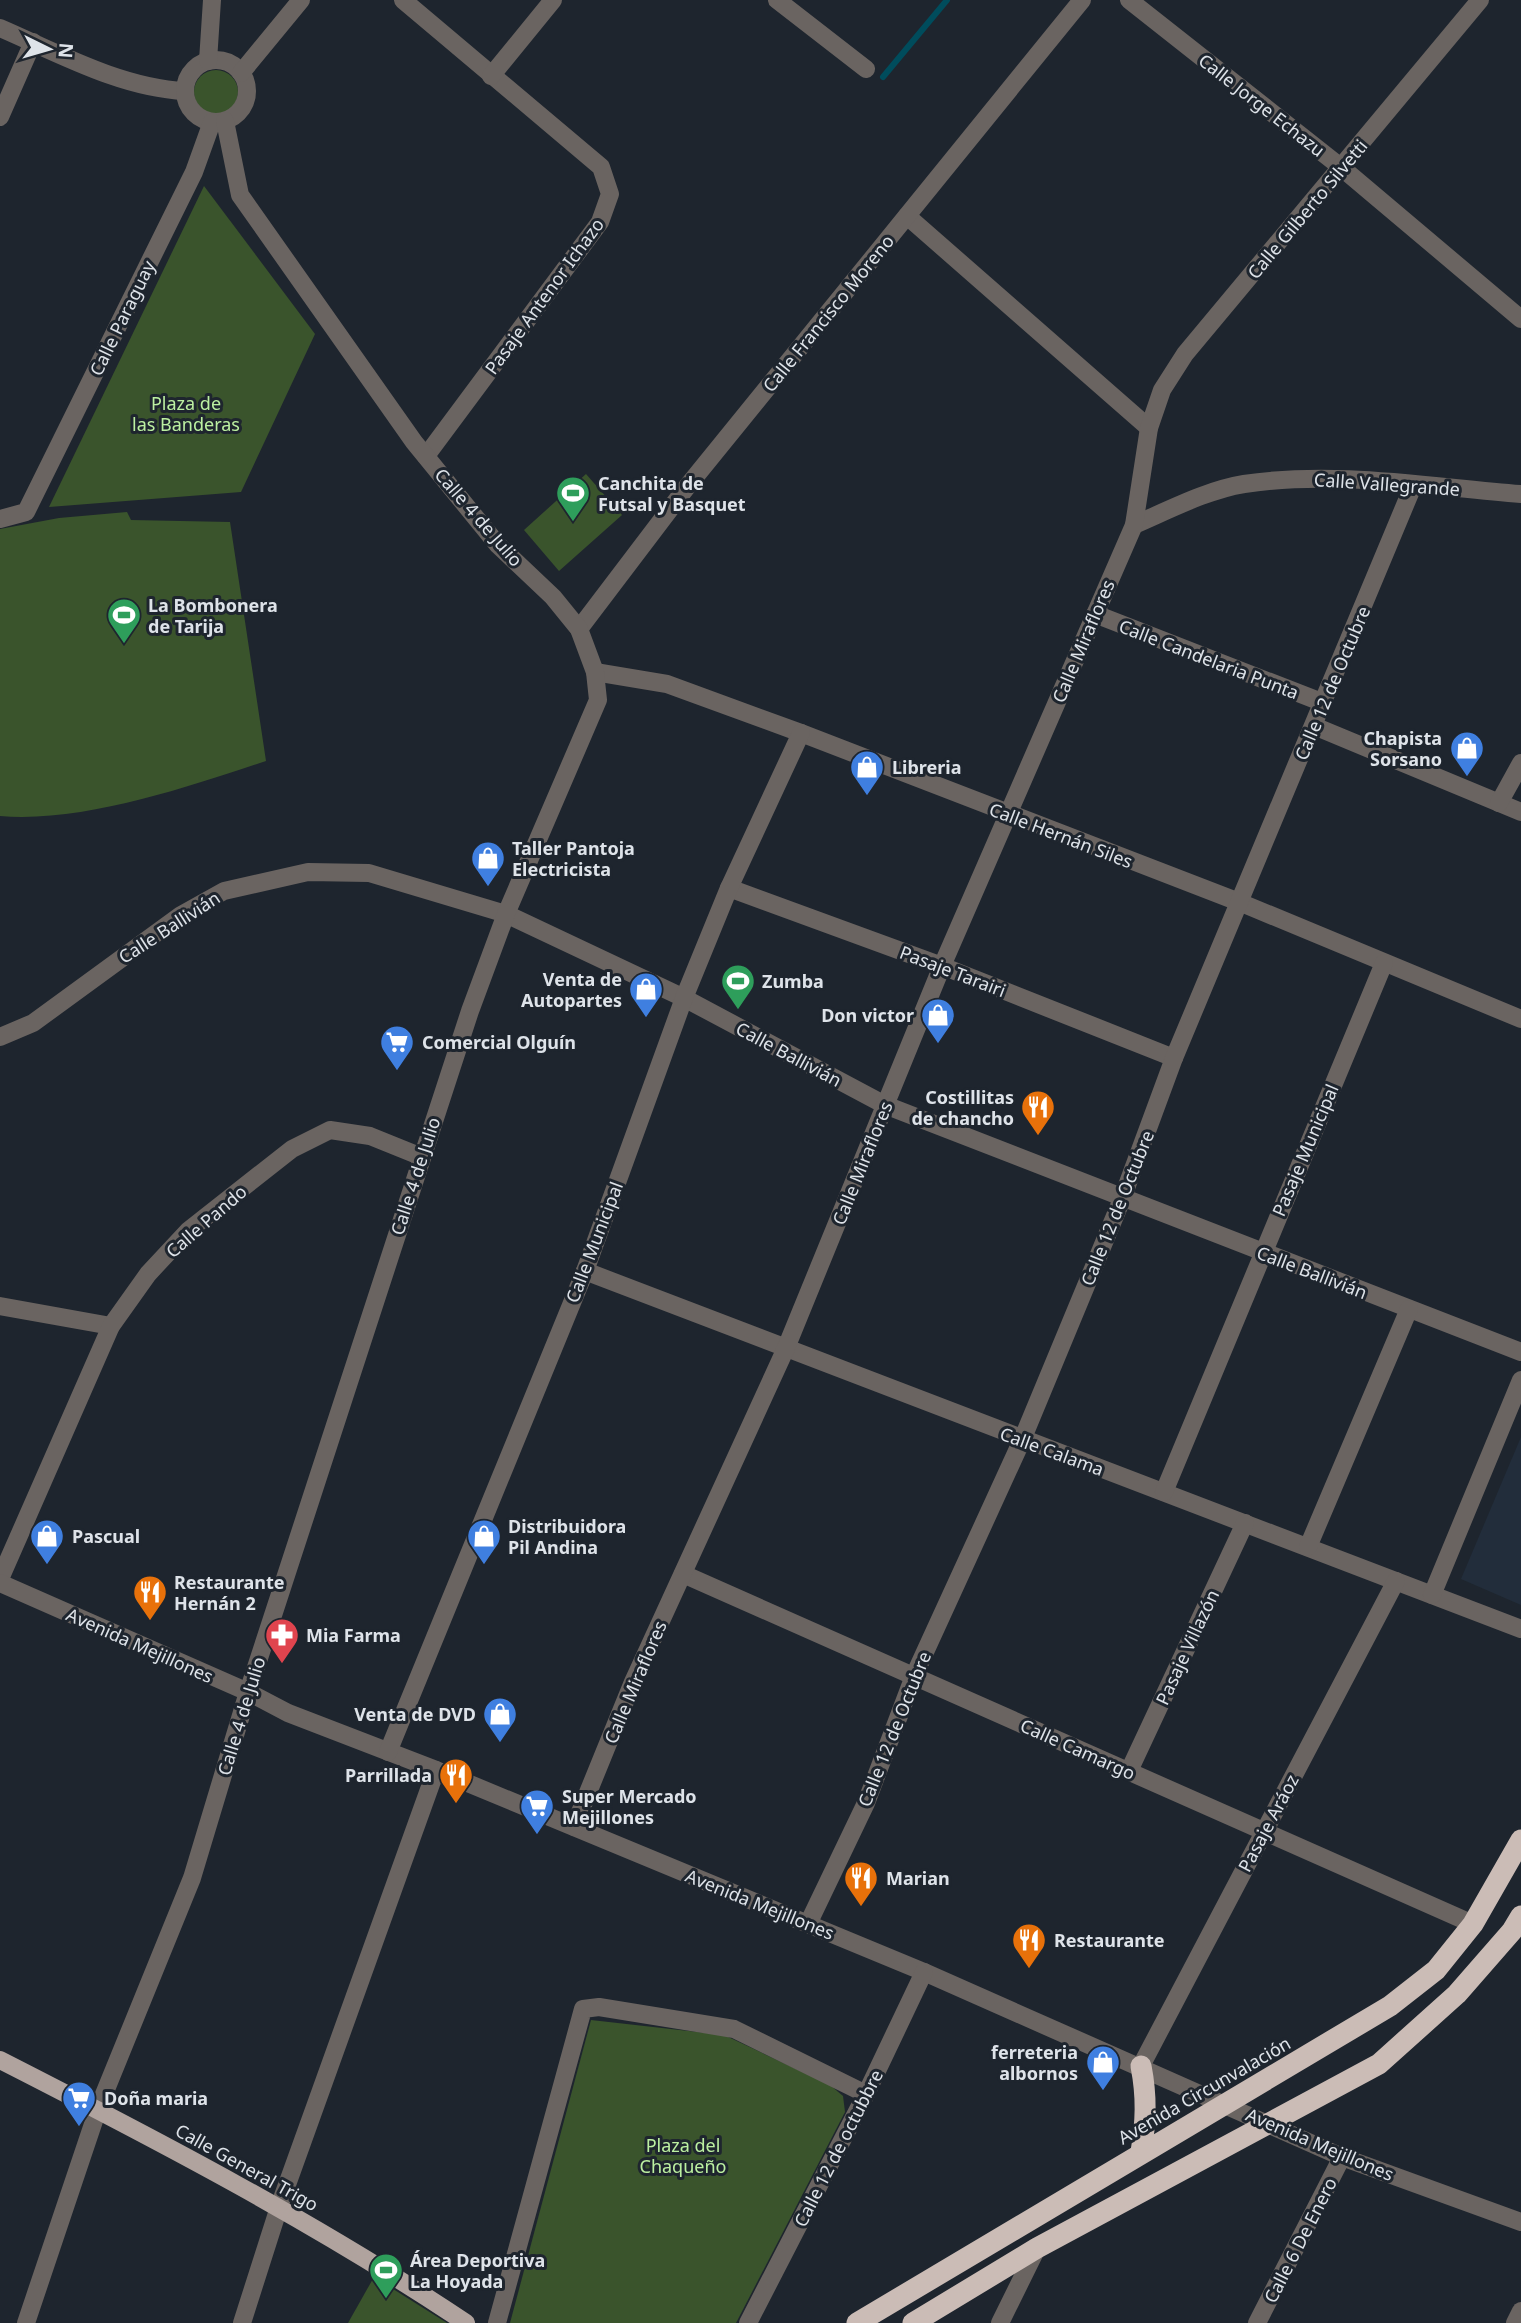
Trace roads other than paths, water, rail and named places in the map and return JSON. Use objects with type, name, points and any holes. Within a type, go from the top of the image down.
[{"type":"highway","name":"Avenida Circunvalación","points":[[857,2323],[1390,2006],[1436,1969],[1473,1924],[1521,1840]]},
{"type":"highway","points":[[913,2323],[1037,2248],[1379,2064],[1457,1994],[1518,1927]]},
{"type":"highway","points":[[1141,2066],[1146,2092],[1146,2120],[1141,2152]]},
{"type":"main road","name":"Calle General Trigo","points":[[0,2060],[279,2207],[413,2287],[467,2323]]},
{"type":"street","points":[[208,61],[212,0]]},
{"type":"street","points":[[241,73],[301,0]]},
{"type":"street","name":"Pasaje Antenor Ichazo","points":[[403,0],[601,167],[610,194],[600,222],[426,456]]},
{"type":"street","points":[[491,76],[553,0]]},
{"type":"street","points":[[777,0],[866,69]]},
{"type":"street","name":"Calle Francisco Moreno","points":[[579,629],[686,488],[1082,0]]},
{"type":"street","name":"Calle Jorge Echazu","points":[[1129,0],[1342,168],[1521,319]]},
{"type":"street","name":"Calle Gilberto Silvetti","points":[[1139,495],[1149,428],[1162,390],[1185,354],[1480,0]]},
{"type":"street","points":[[0,27],[99,70],[162,90],[185,91]]},
{"type":"street","points":[[0,117],[33,42]]},
{"type":"street","points":[[208,61],[226,62],[241,73],[246,87],[245,102],[234,116],[218,121],[196,114],[185,91],[190,75],[208,61]]},
{"type":"street","name":"Calle 4 de Julio","points":[[26,2323],[97,2109],[192,1878],[248,1692],[422,1157],[506,914],[598,699],[595,672],[579,629],[553,597],[498,545],[426,456],[240,195],[218,121]]},
{"type":"street","name":"Calle Paraguay","points":[[0,519],[26,512],[218,121]]},
{"type":"street","points":[[907,216],[1149,428]]},
{"type":"street","name":"Calle Vallegrande","points":[[1134,525],[1242,484],[1304,479],[1521,494]]},
{"type":"street","name":"Calle 12 de Octubre","points":[[808,1924],[866,1803],[914,1676],[1022,1440],[1122,1199],[1174,1058],[1413,486]]},
{"type":"street","name":"Calle Miraflores","points":[[574,1827],[634,1682],[786,1348],[942,966],[1134,525],[1139,495]]},
{"type":"street","name":"Calle Candelaria Punta","points":[[1095,614],[1324,703]]},
{"type":"street","name":"Calle Hernán Siles","points":[[595,672],[667,684],[801,733],[1240,902],[1521,1019]]},
{"type":"street","points":[[1314,726],[1521,812]]},
{"type":"street","name":"Calle Municipal","points":[[388,1752],[585,1271],[684,999],[729,888],[801,733]]},
{"type":"street","points":[[1499,803],[1521,763]]},
{"type":"street","name":"Calle Ballivián","points":[[0,1037],[33,1023],[181,915],[224,891],[308,873],[369,873],[506,914],[684,999],[886,1105],[1521,1352]]},
{"type":"street","name":"Pasaje Tarairi","points":[[729,888],[942,966],[1174,1058]]},
{"type":"street","name":"Pasaje Municipal","points":[[1164,1492],[1384,963]]},
{"type":"street","name":"Calle Pando","points":[[0,1581],[111,1326],[148,1274],[189,1230],[292,1149],[330,1130],[370,1136],[422,1157]]},
{"type":"street","name":"Calle Calama","points":[[585,1271],[1521,1629]]},
{"type":"street","points":[[0,1306],[111,1326]]},
{"type":"street","points":[[1308,1548],[1409,1310]]},
{"type":"street","points":[[1432,1595],[1521,1380]]},
{"type":"street","name":"Pasaje Villazón","points":[[1129,1771],[1245,1523]]},
{"type":"street","name":"Calle Camargo","points":[[683,1574],[1473,1924]]},
{"type":"street","name":"Avenida Mejillones","points":[[0,1581],[248,1692],[288,1713],[436,1770],[924,1972],[1342,2157],[1521,2222]]},
{"type":"street","name":"Pasaje Aráoz","points":[[1141,2066],[1396,1581]]},
{"type":"street","points":[[242,2323],[279,2207],[436,1770]]},
{"type":"street","name":"Calle 12 de octubbre","points":[[748,2323],[866,2094],[924,1972]]},
{"type":"street","points":[[497,2323],[583,2009],[598,2007],[734,2029],[866,2094]]},
{"type":"street","name":"Calle 6 De Enero","points":[[1257,2323],[1342,2157]]},
{"type":"street","points":[[1000,2323],[1037,2248]]},
{"type":"street","points":[[1515,2323],[1521,2311]]},
{"type":"waterway","points":[[883,77],[947,0]]},
{"type":"place","name":"Canchita de Futsal y Basquet","points":[[573,523]]},
{"type":"place","name":"La Bombonera de Tarija","points":[[124,645]]},
{"type":"place","name":"Chapista Sorsano","points":[[1467,778]]},
{"type":"place","name":"Libreria","points":[[867,797]]},
{"type":"place","name":"Taller Pantoja Electricista","points":[[488,888]]},
{"type":"place","name":"Zumba","points":[[738,1011]]},
{"type":"place","name":"Venta de Autopartes","points":[[646,1019]]},
{"type":"place","name":"Don victor","points":[[938,1045]]},
{"type":"place","name":"Comercial Olguín","points":[[397,1072]]},
{"type":"place","name":"Costillitas de chancho","points":[[1038,1137]]},
{"type":"place","name":"Pascual","points":[[47,1566]]},
{"type":"place","name":"Distribuidora Pil Andina","points":[[484,1566]]},
{"type":"place","name":"Restaurante Hernán 2","points":[[150,1622]]},
{"type":"place","name":"Mia Farma","points":[[282,1665]]},
{"type":"place","name":"Venta de DVD","points":[[500,1744]]},
{"type":"place","name":"Parrillada","points":[[456,1805]]},
{"type":"place","name":"Super Mercado Mejillones","points":[[537,1836]]},
{"type":"place","name":"Marian","points":[[861,1908]]},
{"type":"place","name":"Restaurante","points":[[1029,1970]]},
{"type":"place","name":"ferreteria albornos","points":[[1103,2092]]},
{"type":"place","name":"Doña maria","points":[[79,2128]]},
{"type":"place","name":"Área Deportiva La Hoyada","points":[[386,2300]]},
{"type":"park label","name":"Plaza de las Banderas","points":[[186,413]]},
{"type":"park label","name":"Plaza del Chaqueño","points":[[683,2155]]}]
